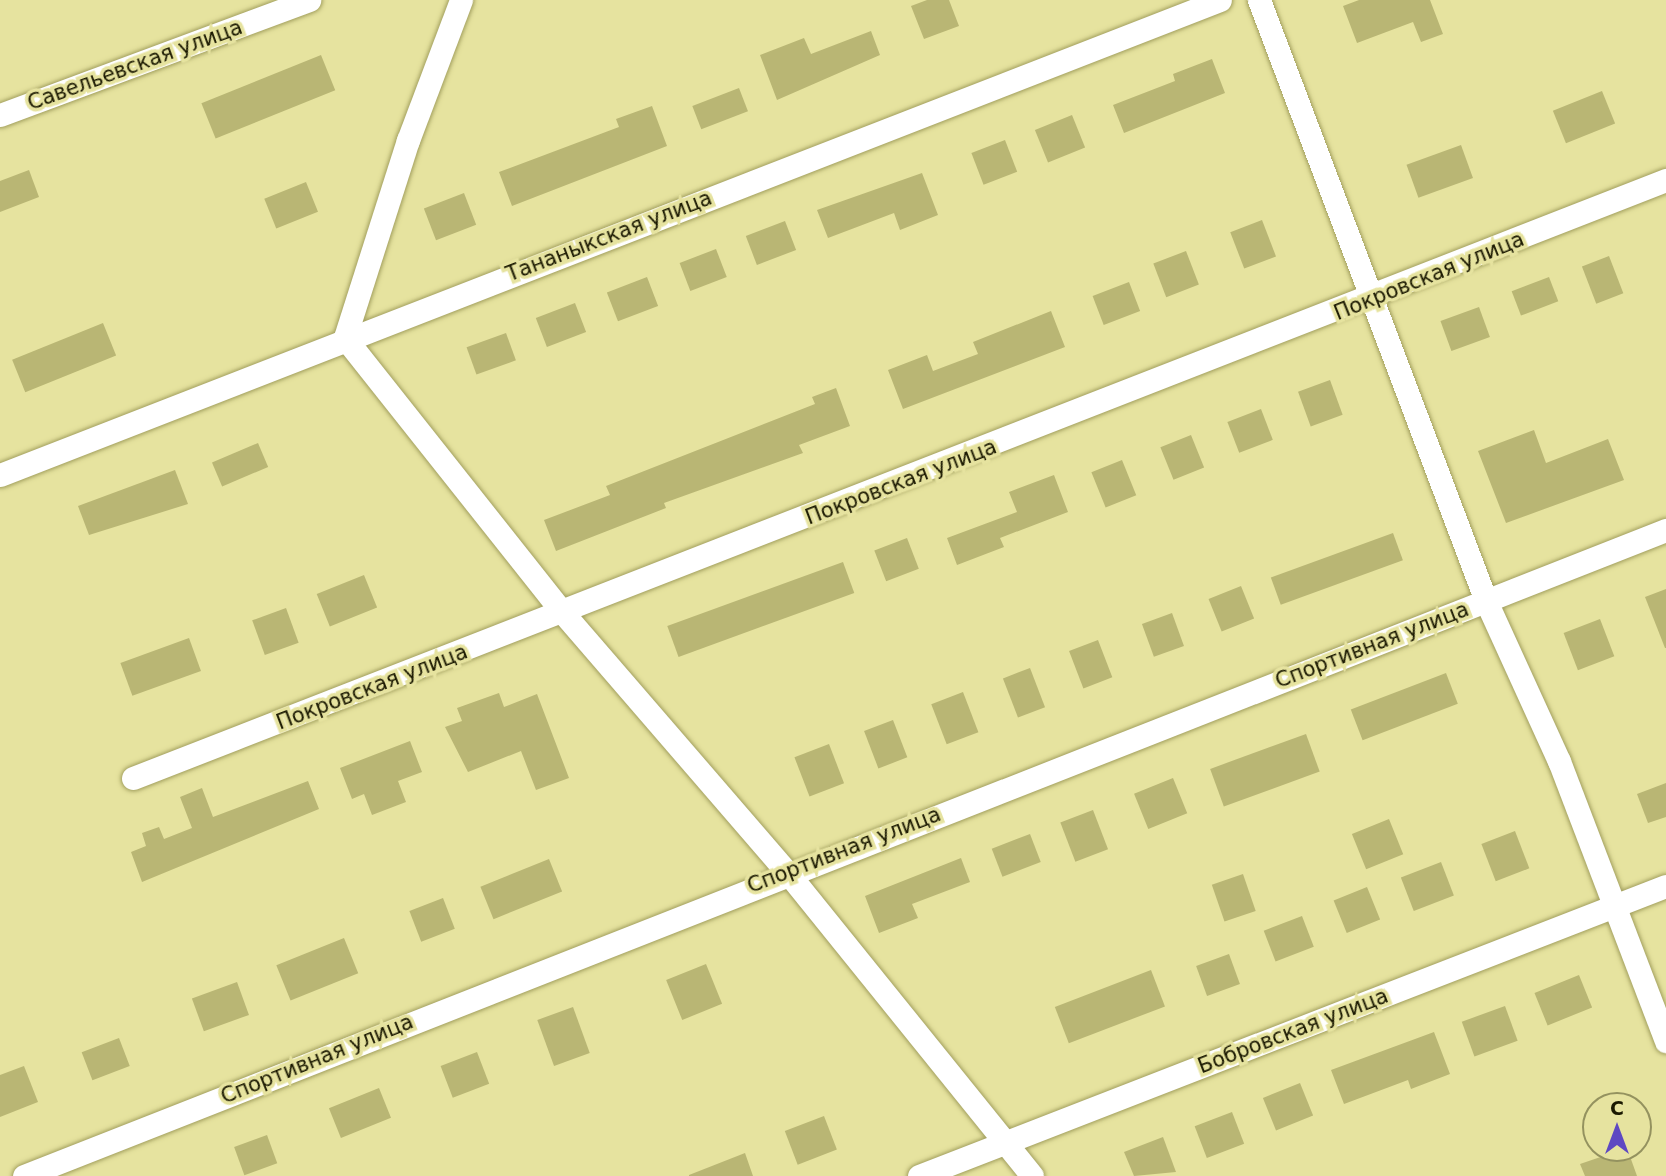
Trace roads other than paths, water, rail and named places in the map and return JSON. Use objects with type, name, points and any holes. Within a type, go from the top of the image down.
[{"type":"street","name":"Савельевская улица","points":[[0,115],[309,0]]},
{"type":"street","points":[[461,0],[408,140],[345,338],[564,614],[787,872],[1032,1176]]},
{"type":"street","name":"Тананыкская улица","points":[[2,478],[345,338],[1220,0]]},
{"type":"street","points":[[1259,0],[1486,601],[1559,761],[1666,1041]]},
{"type":"street","name":"Покровская улица","points":[[132,778],[564,614],[1370,299],[1666,180]]},
{"type":"street","name":"Спортивная улица","points":[[24,1176],[787,872],[1666,530]]},
{"type":"street","name":"Бобровская улица","points":[[919,1176],[1666,886]]}]
